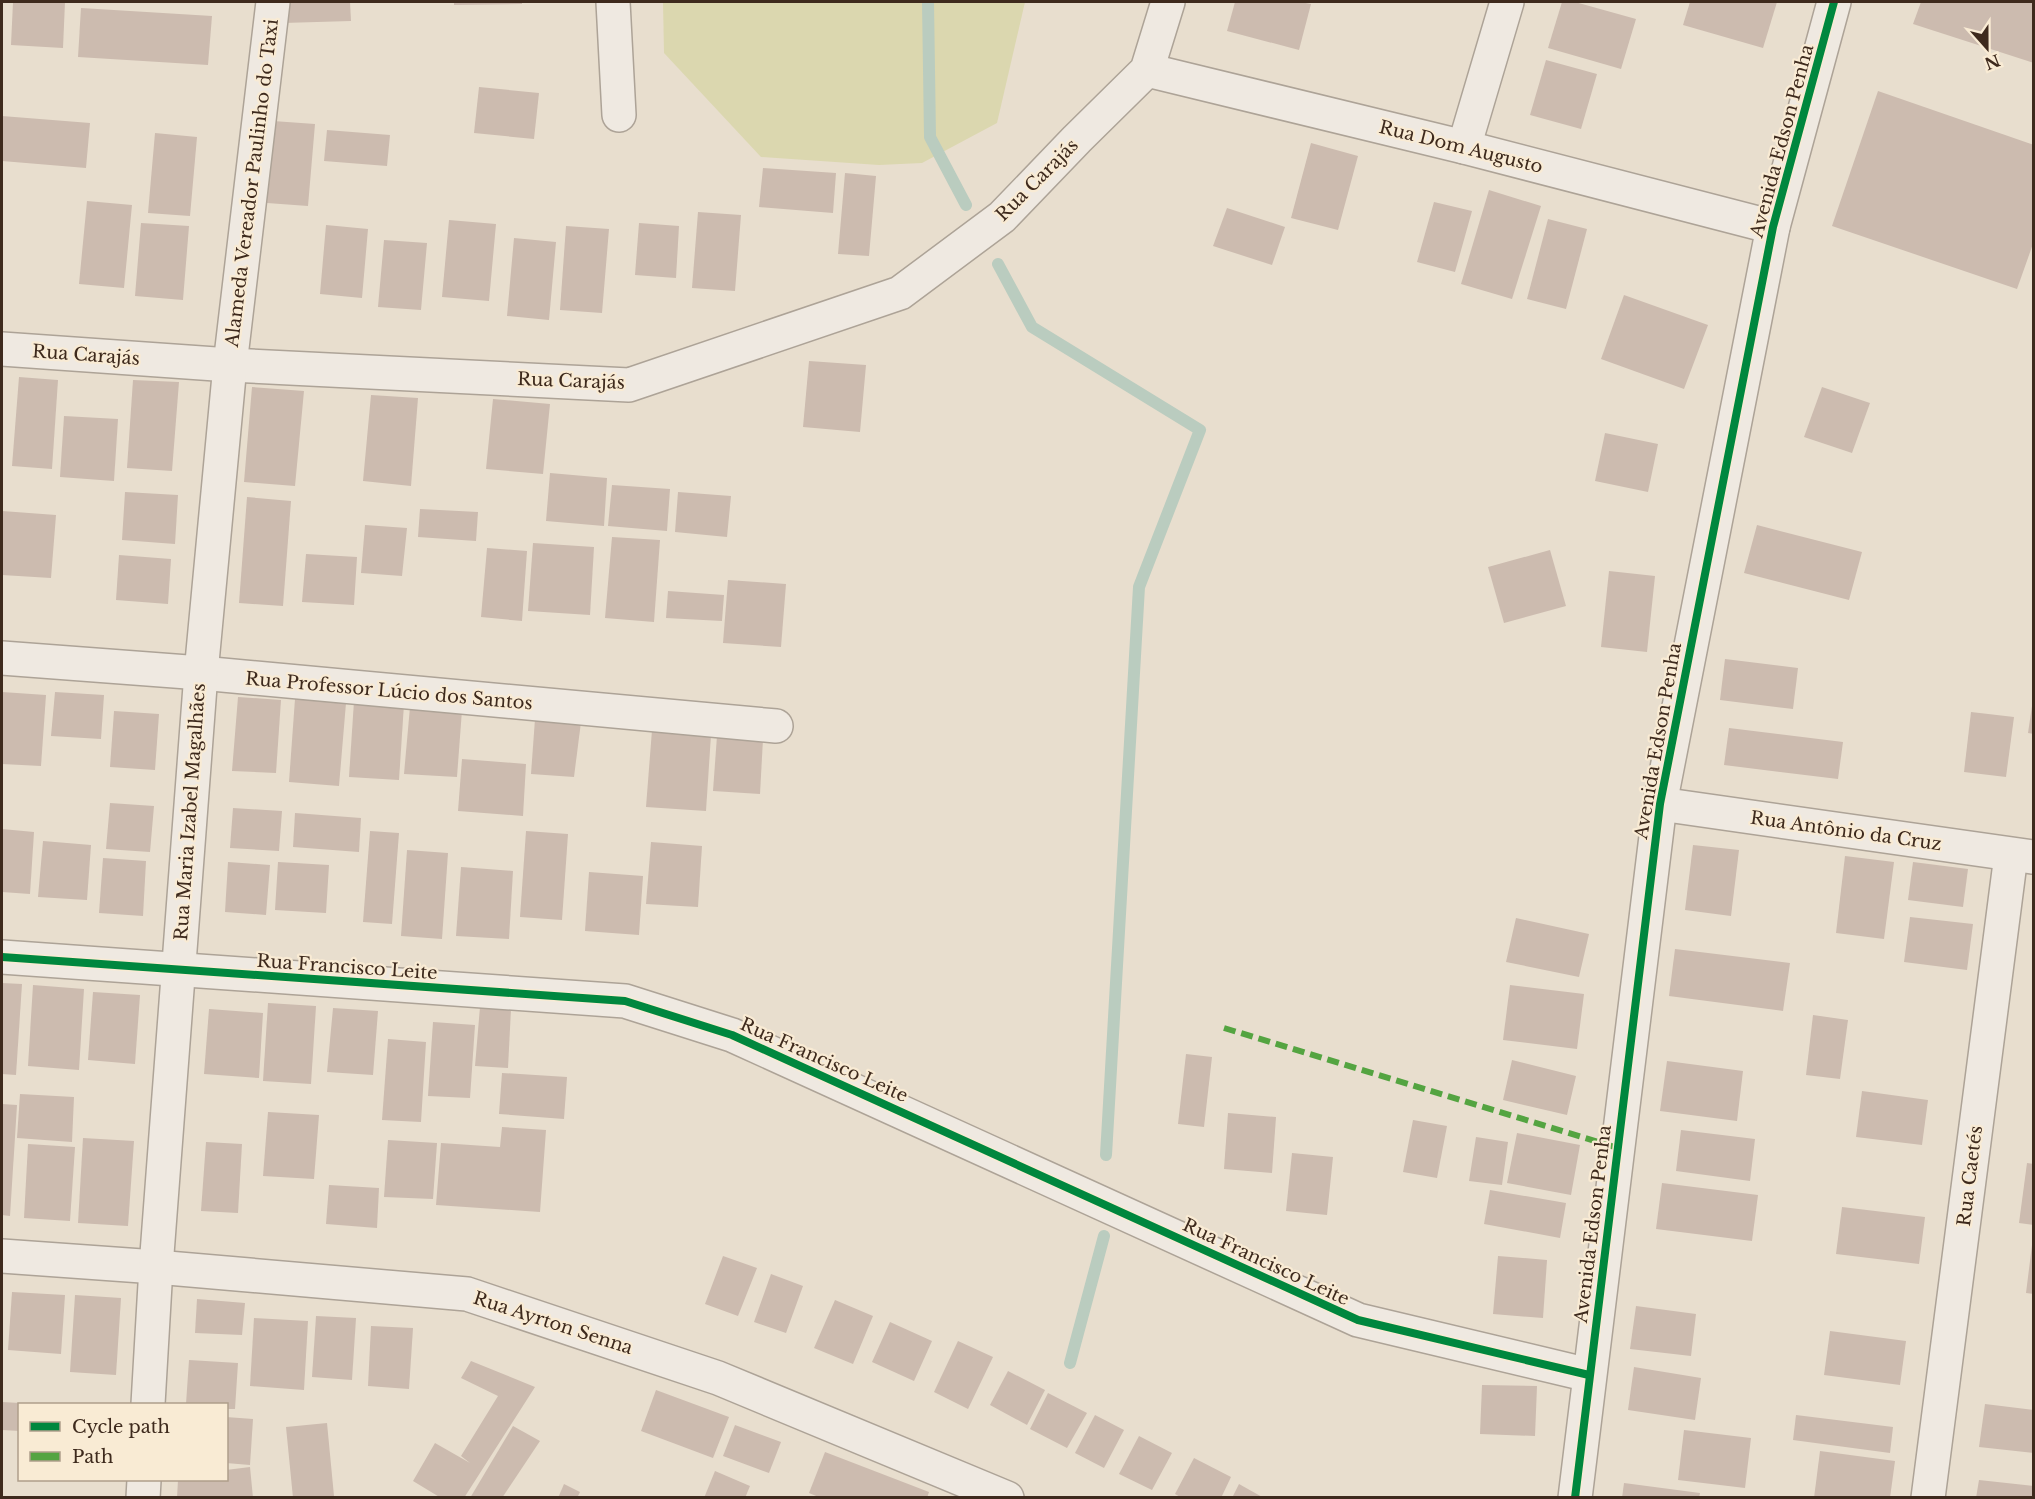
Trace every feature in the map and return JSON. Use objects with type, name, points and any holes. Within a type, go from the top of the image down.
[{"type":"street","name":"Alameda Vereador Paulinho do Taxi","points":[[230,365],[273,2]]},
{"type":"street","points":[[613,2],[619,115]]},
{"type":"street","points":[[1148,70],[1168,2]]},
{"type":"street","points":[[1464,147],[1507,2]]},
{"type":"street","name":"Avenida Edson Penha","points":[[1575,1497],[1659,804],[1773,227],[1834,2]]},
{"type":"street","name":"Rua Carajás","points":[[2,349],[230,365],[629,385],[900,293],[1002,217],[1148,70]]},
{"type":"street","name":"Rua Dom Augusto","points":[[1148,70],[1464,147],[1773,227]]},
{"type":"street","name":"Rua Maria Izabel Magalhães","points":[[148,1403],[156,1267],[201,673],[230,365]]},
{"type":"street","name":"Rua Professor Lúcio dos Santos","points":[[2,658],[201,673],[776,726]]},
{"type":"street","name":"Rua Antônio da Cruz","points":[[1659,804],[2022,856]]},
{"type":"street","name":"Rua Caetés","points":[[1928,1497],[2022,856]]},
{"type":"street","name":"Rua Francisco Leite","points":[[2,957],[625,1001],[732,1035],[1358,1320],[1589,1375]]},
{"type":"street","name":"Rua Ayrton Senna","points":[[2,1256],[467,1294],[718,1378],[1007,1497]]},
{"type":"street","points":[[143,1497],[144,1481]]},
{"type":"shaded area","points":[[663,2],[1025,2],[997,123],[922,163],[879,165],[761,157],[664,53]]},
{"type":"building","points":[[13,2],[65,2],[63,48],[11,45]]},
{"type":"building","points":[[283,2],[350,2],[351,21],[283,23]]},
{"type":"building","points":[[454,2],[522,2],[522,4],[454,5]]},
{"type":"building","points":[[1235,2],[1311,4],[1299,50],[1227,31]]},
{"type":"building","points":[[1562,2],[1575,2],[1636,19],[1621,69],[1548,48]]},
{"type":"building","points":[[1690,2],[1777,2],[1763,48],[1683,25]]},
{"type":"building","points":[[1921,2],[2034,2],[2034,63],[1913,24]]},
{"type":"building","points":[[81,8],[212,16],[208,65],[78,57]]},
{"type":"building","points":[[1546,60],[1597,74],[1581,129],[1530,115]]},
{"type":"building","points":[[479,87],[539,93],[534,139],[474,133]]},
{"type":"building","points":[[1878,91],[2034,145],[2034,241],[2017,289],[1832,226]]},
{"type":"building","points":[[2,116],[90,123],[86,168],[2,161]]},
{"type":"building","points":[[273,121],[315,124],[308,206],[267,203]]},
{"type":"building","points":[[327,130],[390,135],[387,166],[324,161]]},
{"type":"building","points":[[155,133],[197,137],[190,216],[148,213]]},
{"type":"building","points":[[1311,143],[1358,156],[1338,230],[1291,218]]},
{"type":"building","points":[[763,168],[836,173],[833,213],[759,207]]},
{"type":"building","points":[[845,173],[876,176],[869,256],[838,254]]},
{"type":"building","points":[[1489,190],[1541,206],[1512,299],[1461,284]]},
{"type":"building","points":[[87,201],[132,205],[124,288],[79,284]]},
{"type":"building","points":[[1434,202],[1472,211],[1455,272],[1417,262]]},
{"type":"building","points":[[1227,208],[1285,227],[1272,265],[1213,246]]},
{"type":"building","points":[[698,212],[741,215],[735,291],[692,288]]},
{"type":"building","points":[[1548,219],[1587,229],[1566,309],[1527,299]]},
{"type":"building","points":[[449,220],[496,224],[489,301],[442,297]]},
{"type":"building","points":[[141,223],[189,226],[183,300],[135,296]]},
{"type":"building","points":[[639,223],[679,226],[676,278],[635,275]]},
{"type":"building","points":[[326,225],[368,229],[362,298],[320,294]]},
{"type":"building","points":[[566,226],[609,229],[602,313],[560,310]]},
{"type":"building","points":[[514,238],[556,242],[549,320],[507,316]]},
{"type":"building","points":[[384,240],[427,243],[421,310],[378,307]]},
{"type":"building","points":[[1624,295],[1708,325],[1684,389],[1601,359]]},
{"type":"building","points":[[809,361],[866,365],[860,432],[803,427]]},
{"type":"building","points":[[19,377],[58,380],[52,469],[12,466]]},
{"type":"building","points":[[133,380],[179,382],[172,471],[127,468]]},
{"type":"building","points":[[252,387],[304,391],[295,486],[244,482]]},
{"type":"building","points":[[1822,387],[1870,403],[1852,453],[1804,437]]},
{"type":"building","points":[[371,395],[418,398],[411,486],[363,481]]},
{"type":"building","points":[[493,399],[550,404],[543,474],[486,469]]},
{"type":"building","points":[[64,416],[118,419],[114,481],[60,477]]},
{"type":"building","points":[[1605,433],[1658,444],[1648,492],[1595,481]]},
{"type":"building","points":[[550,473],[607,478],[604,526],[546,521]]},
{"type":"building","points":[[612,485],[670,489],[667,531],[608,526]]},
{"type":"building","points":[[125,492],[178,495],[175,544],[122,540]]},
{"type":"building","points":[[678,492],[731,496],[727,537],[675,532]]},
{"type":"building","points":[[247,497],[291,501],[283,606],[239,603]]},
{"type":"building","points":[[420,509],[478,512],[476,541],[418,537]]},
{"type":"building","points":[[2,511],[56,515],[51,578],[2,575]]},
{"type":"building","points":[[365,525],[407,528],[402,576],[361,573]]},
{"type":"building","points":[[1757,525],[1862,552],[1849,600],[1744,573]]},
{"type":"building","points":[[612,537],[660,540],[654,622],[605,618]]},
{"type":"building","points":[[533,543],[594,547],[590,615],[528,611]]},
{"type":"building","points":[[487,548],[527,551],[522,621],[481,617]]},
{"type":"building","points":[[1550,550],[1566,606],[1504,623],[1488,567]]},
{"type":"building","points":[[306,554],[357,557],[354,605],[302,602]]},
{"type":"building","points":[[119,555],[171,559],[168,604],[116,600]]},
{"type":"building","points":[[1609,571],[1655,576],[1647,652],[1601,647]]},
{"type":"building","points":[[728,580],[786,584],[781,647],[723,643]]},
{"type":"building","points":[[668,591],[724,595],[722,621],[666,618]]},
{"type":"building","points":[[1725,659],[1798,668],[1793,709],[1720,700]]},
{"type":"building","points":[[2,692],[46,695],[41,766],[2,764]]},
{"type":"building","points":[[55,692],[104,695],[101,739],[51,736]]},
{"type":"building","points":[[238,697],[281,700],[276,773],[232,771]]},
{"type":"building","points":[[295,699],[346,703],[339,786],[289,782]]},
{"type":"building","points":[[354,701],[404,704],[399,780],[349,777]]},
{"type":"building","points":[[2032,706],[2034,706],[2034,734],[2028,733]]},
{"type":"building","points":[[410,707],[462,710],[457,777],[404,774]]},
{"type":"building","points":[[114,711],[159,714],[155,770],[110,767]]},
{"type":"building","points":[[1971,712],[2014,717],[2006,777],[1964,772]]},
{"type":"building","points":[[535,719],[581,722],[574,777],[531,774]]},
{"type":"building","points":[[1729,728],[1843,742],[1838,779],[1724,765]]},
{"type":"building","points":[[652,730],[711,735],[706,811],[646,807]]},
{"type":"building","points":[[717,736],[763,739],[760,794],[713,791]]},
{"type":"building","points":[[462,759],[526,764],[523,816],[458,811]]},
{"type":"building","points":[[110,803],[154,806],[150,852],[106,849]]},
{"type":"building","points":[[233,808],[282,811],[279,851],[230,848]]},
{"type":"building","points":[[295,813],[361,818],[359,852],[293,847]]},
{"type":"building","points":[[2,829],[34,832],[30,894],[2,892]]},
{"type":"building","points":[[370,831],[399,833],[392,924],[363,922]]},
{"type":"building","points":[[526,831],[568,834],[562,920],[520,917]]},
{"type":"building","points":[[43,841],[91,845],[87,900],[38,897]]},
{"type":"building","points":[[651,842],[702,846],[698,907],[646,904]]},
{"type":"building","points":[[1693,845],[1739,850],[1731,916],[1685,910]]},
{"type":"building","points":[[407,850],[448,853],[442,939],[401,936]]},
{"type":"building","points":[[1845,856],[1894,862],[1884,939],[1836,933]]},
{"type":"building","points":[[103,858],[146,861],[143,916],[99,913]]},
{"type":"building","points":[[228,862],[270,865],[266,915],[225,912]]},
{"type":"building","points":[[278,862],[329,865],[326,913],[275,910]]},
{"type":"building","points":[[1913,862],[1968,869],[1963,907],[1908,900]]},
{"type":"building","points":[[461,867],[513,871],[509,939],[456,936]]},
{"type":"building","points":[[589,872],[643,876],[639,935],[585,931]]},
{"type":"building","points":[[1910,917],[1973,924],[1967,970],[1904,962]]},
{"type":"building","points":[[1516,918],[1589,934],[1579,977],[1506,962]]},
{"type":"building","points":[[1675,949],[1790,963],[1783,1011],[1669,996]]},
{"type":"building","points":[[2,983],[22,984],[16,1075],[2,1074]]},
{"type":"building","points":[[33,985],[84,989],[79,1070],[28,1066]]},
{"type":"building","points":[[1510,985],[1584,994],[1577,1049],[1503,1040]]},
{"type":"building","points":[[93,992],[140,995],[135,1064],[88,1060]]},
{"type":"building","points":[[268,1003],[316,1006],[311,1084],[263,1081]]},
{"type":"building","points":[[480,1007],[511,1009],[508,1068],[475,1066]]},
{"type":"building","points":[[333,1008],[378,1011],[373,1075],[327,1072]]},
{"type":"building","points":[[209,1009],[263,1013],[259,1078],[204,1074]]},
{"type":"building","points":[[1813,1015],[1848,1020],[1840,1079],[1806,1075]]},
{"type":"building","points":[[433,1022],[475,1025],[470,1098],[428,1096]]},
{"type":"building","points":[[388,1039],[426,1042],[421,1122],[382,1120]]},
{"type":"building","points":[[1186,1054],[1212,1057],[1204,1127],[1178,1124]]},
{"type":"building","points":[[1512,1060],[1576,1076],[1567,1115],[1503,1100]]},
{"type":"building","points":[[1667,1061],[1743,1071],[1737,1121],[1660,1111]]},
{"type":"building","points":[[502,1073],[567,1077],[564,1119],[499,1114]]},
{"type":"building","points":[[1862,1091],[1928,1100],[1922,1145],[1856,1137]]},
{"type":"building","points":[[20,1094],[74,1097],[72,1142],[17,1138]]},
{"type":"building","points":[[2,1104],[17,1105],[10,1216],[2,1215]]},
{"type":"building","points":[[268,1112],[319,1115],[314,1179],[263,1176]]},
{"type":"building","points":[[1228,1113],[1276,1117],[1272,1173],[1224,1169]]},
{"type":"building","points":[[1413,1120],[1447,1126],[1437,1178],[1403,1172]]},
{"type":"building","points":[[502,1127],[546,1130],[540,1212],[436,1205],[441,1143],[500,1147]]},
{"type":"building","points":[[1681,1130],[1755,1139],[1750,1181],[1676,1171]]},
{"type":"building","points":[[1517,1133],[1580,1145],[1571,1195],[1507,1183]]},
{"type":"building","points":[[1476,1137],[1508,1142],[1502,1185],[1469,1181]]},
{"type":"building","points":[[83,1138],[134,1141],[128,1226],[78,1223]]},
{"type":"building","points":[[388,1140],[437,1143],[433,1199],[384,1197]]},
{"type":"building","points":[[206,1142],[242,1144],[238,1213],[201,1211]]},
{"type":"building","points":[[28,1144],[75,1147],[70,1221],[24,1218]]},
{"type":"building","points":[[1292,1153],[1333,1157],[1327,1215],[1286,1211]]},
{"type":"building","points":[[2027,1163],[2034,1164],[2034,1225],[2019,1223]]},
{"type":"building","points":[[1662,1183],[1758,1195],[1752,1241],[1656,1229]]},
{"type":"building","points":[[329,1185],[379,1188],[377,1228],[326,1224]]},
{"type":"building","points":[[1490,1190],[1566,1203],[1560,1238],[1484,1224]]},
{"type":"building","points":[[1842,1207],[1925,1217],[1919,1264],[1836,1254]]},
{"type":"building","points":[[2032,1245],[2034,1245],[2034,1294],[2026,1293]]},
{"type":"building","points":[[723,1256],[757,1268],[738,1316],[705,1304]]},
{"type":"building","points":[[1498,1256],[1547,1260],[1543,1318],[1493,1314]]},
{"type":"building","points":[[771,1274],[803,1286],[786,1333],[754,1322]]},
{"type":"building","points":[[12,1292],[65,1295],[61,1354],[8,1350]]},
{"type":"building","points":[[75,1295],[121,1298],[116,1375],[70,1372]]},
{"type":"building","points":[[197,1299],[245,1303],[242,1335],[195,1333]]},
{"type":"building","points":[[835,1300],[873,1316],[853,1364],[814,1348]]},
{"type":"building","points":[[1636,1306],[1696,1314],[1691,1356],[1630,1349]]},
{"type":"building","points":[[316,1316],[356,1318],[352,1380],[312,1377]]},
{"type":"building","points":[[254,1318],[308,1321],[304,1390],[250,1386]]},
{"type":"building","points":[[890,1322],[932,1341],[914,1381],[872,1362]]},
{"type":"building","points":[[371,1326],[413,1328],[409,1389],[368,1386]]},
{"type":"building","points":[[1830,1331],[1906,1341],[1900,1385],[1824,1375]]},
{"type":"building","points":[[958,1341],[993,1357],[968,1409],[934,1392]]},
{"type":"building","points":[[189,1360],[238,1363],[235,1409],[228,1409],[228,1403],[186,1403]]},
{"type":"building","points":[[471,1361],[535,1387],[464,1498],[441,1498],[413,1481],[435,1443],[470,1463],[461,1456],[498,1396],[461,1378]]},
{"type":"building","points":[[1634,1367],[1701,1378],[1695,1420],[1628,1410]]},
{"type":"building","points":[[1008,1371],[1045,1390],[1027,1425],[990,1405]]},
{"type":"building","points":[[1482,1385],[1537,1386],[1535,1436],[1480,1434]]},
{"type":"building","points":[[656,1390],[729,1417],[713,1458],[641,1431]]},
{"type":"building","points":[[1048,1393],[1087,1413],[1067,1448],[1030,1429]]},
{"type":"building","points":[[2,1402],[20,1403],[18,1403],[18,1431],[2,1430]]},
{"type":"building","points":[[1985,1404],[2034,1410],[2034,1453],[1979,1447]]},
{"type":"building","points":[[1095,1415],[1124,1430],[1104,1468],[1075,1453]]},
{"type":"building","points":[[1796,1415],[1893,1427],[1890,1453],[1793,1440]]},
{"type":"building","points":[[228,1417],[253,1419],[250,1465],[228,1463]]},
{"type":"building","points":[[327,1423],[334,1496],[293,1498],[286,1427]]},
{"type":"building","points":[[735,1425],[781,1442],[769,1473],[723,1456]]},
{"type":"building","points":[[513,1426],[540,1441],[502,1498],[470,1498]]},
{"type":"building","points":[[1684,1430],[1751,1438],[1745,1488],[1678,1480]]},
{"type":"building","points":[[1139,1436],[1172,1453],[1152,1490],[1119,1474]]},
{"type":"building","points":[[1820,1451],[1895,1461],[1890,1498],[1814,1498]]},
{"type":"building","points":[[825,1452],[929,1492],[927,1498],[821,1498],[809,1493]]},
{"type":"building","points":[[1194,1458],[1231,1477],[1221,1498],[1182,1498],[1175,1494]]},
{"type":"building","points":[[250,1467],[253,1498],[177,1498],[178,1481],[228,1481],[228,1470]]},
{"type":"building","points":[[715,1471],[750,1486],[745,1498],[704,1498]]},
{"type":"building","points":[[1979,1480],[2034,1486],[2034,1498],[1976,1498]]},
{"type":"building","points":[[1624,1483],[1700,1493],[1699,1498],[1622,1498]]},
{"type":"building","points":[[564,1484],[580,1492],[577,1498],[558,1498]]},
{"type":"building","points":[[1239,1484],[1264,1498],[1232,1498]]},
{"type":"waterway","points":[[928,2],[930,137],[966,205]]},
{"type":"waterway","points":[[998,264],[1032,327],[1200,430],[1139,587],[1106,1155]]},
{"type":"waterway","points":[[1070,1363],[1104,1236]]},
{"type":"marked path","points":[[1224,1028],[1618,1148]]},
{"type":"cycle path","points":[[1575,1498],[1660,804],[1773,227],[1834,2]]},
{"type":"cycle path","points":[[2,957],[625,1001],[732,1035],[1358,1320],[1589,1375]]}]
